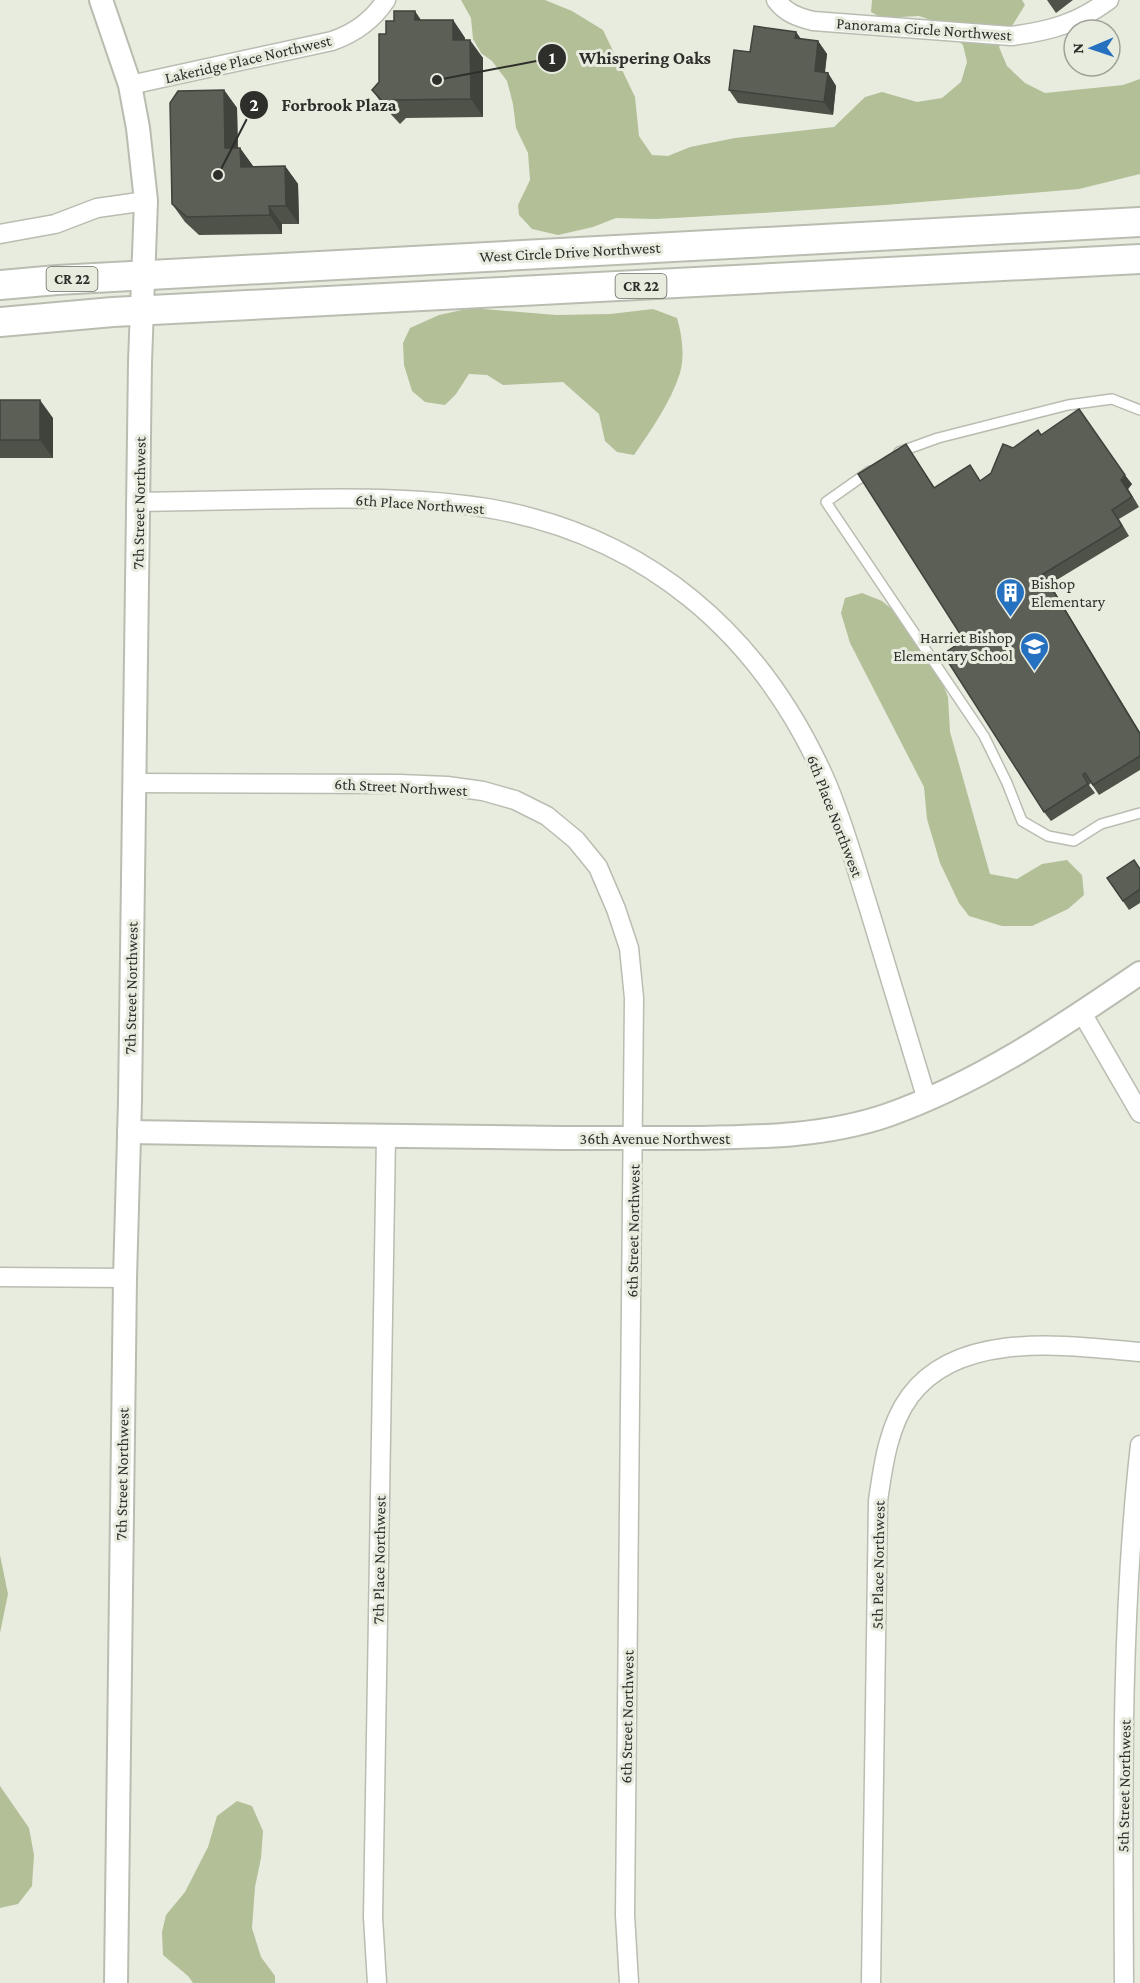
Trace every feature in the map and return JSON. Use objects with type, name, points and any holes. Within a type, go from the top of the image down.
[{"type":"main road","name":"West Circle Drive Northwest","points":[[0,285],[57,280],[1140,222]]},
{"type":"main road","name":"CR 22","points":[[0,322],[62,315],[1140,260]]},
{"type":"street","name":"7th Street Northwest","points":[[101,0],[130,85],[138,128],[146,201],[142,311],[125,1278],[116,1983]]},
{"type":"street","name":"Lakeridge Place Northwest","points":[[130,85],[332,41],[361,27],[386,0]]},
{"type":"street","name":"Panorama Circle Northwest","points":[[776,0],[783,9],[797,17],[813,21],[1011,36],[1065,25],[1089,14],[1108,0]]},
{"type":"street","points":[[0,234],[55,224],[97,208],[146,201]]},
{"type":"street","name":"6th Place Northwest","points":[[139,502],[362,498],[436,502],[488,508],[532,518],[579,533],[618,549],[700,605],[734,638],[772,684],[798,724],[825,779],[846,833],[927,1100]]},
{"type":"street","name":"6th Street Northwest","points":[[134,783],[400,784],[447,786],[483,791],[515,800],[548,816],[576,840],[598,867],[616,909],[629,948],[634,998],[625,1915],[629,1983]]},
{"type":"street","name":"36th Avenue Northwest","points":[[129,1132],[633,1139],[764,1137],[802,1134],[885,1116],[966,1083],[1082,1013],[1140,973]]},
{"type":"street","points":[[1082,1013],[1140,1113]]},
{"type":"street","name":"7th Place Northwest","points":[[377,1983],[373,1917],[386,1136]]},
{"type":"street","points":[[0,1277],[125,1278]]},
{"type":"street","name":"5th Place Northwest","points":[[871,1983],[878,1501],[883,1465],[894,1428],[910,1396],[931,1376],[954,1362],[987,1352],[1020,1346],[1052,1345],[1140,1352]]},
{"type":"street","name":"5th Street Northwest","points":[[1124,1983],[1123,1776],[1131,1548],[1140,1445]]},
{"type":"lane","points":[[891,458],[900,451],[938,438],[1068,405],[1112,399],[1140,410]]},
{"type":"lane","points":[[881,464],[826,502],[984,736],[1007,783],[1022,821],[1048,836],[1074,841],[1101,824],[1140,813]]},
{"type":"green space","points":[[461,0],[545,0],[572,11],[603,30],[635,97],[639,136],[652,155],[668,156],[690,147],[735,138],[834,127],[865,97],[882,92],[917,102],[942,98],[961,82],[967,62],[963,45],[937,22],[919,16],[882,18],[871,12],[872,0],[1022,0],[1025,5],[999,47],[1007,66],[1025,83],[1045,93],[1123,85],[1140,79],[1140,174],[1079,189],[761,213],[656,219],[616,218],[593,227],[558,235],[532,229],[519,215],[518,205],[530,180],[528,153],[516,128],[507,81],[492,61],[481,53],[473,39],[471,18]]},
{"type":"green space","points":[[471,308],[556,315],[610,314],[653,309],[677,318],[682,346],[680,373],[666,405],[634,455],[617,452],[605,441],[599,414],[563,382],[503,385],[487,375],[469,374],[456,394],[445,405],[425,402],[412,391],[404,365],[403,343],[410,328],[439,315]]},
{"type":"green space","points":[[862,593],[882,601],[916,629],[930,651],[948,697],[950,732],[990,874],[1017,879],[1042,864],[1067,860],[1082,875],[1084,895],[1068,909],[1032,926],[1002,926],[969,916],[959,903],[940,863],[927,819],[924,787],[850,643],[841,613],[845,598]]},
{"type":"green space","points":[[0,1555],[8,1594],[0,1633]]},
{"type":"green space","points":[[0,1786],[29,1828],[34,1855],[32,1886],[18,1904],[0,1908]]},
{"type":"green space","points":[[237,1801],[252,1806],[263,1831],[252,1928],[261,1957],[275,1976],[275,1983],[193,1983],[163,1955],[162,1932],[166,1915],[185,1892],[208,1847],[217,1816]]},
{"type":"building","points":[[394,11],[415,11],[415,20],[453,20],[453,40],[470,40],[471,99],[393,100],[387,106],[372,90],[379,82],[379,34],[386,34],[386,21],[394,21]]},
{"type":"building","points":[[754,26],[796,32],[795,38],[818,41],[815,71],[828,73],[824,102],[729,90],[734,50],[750,52]]},
{"type":"building","points":[[224,90],[225,148],[240,148],[241,167],[285,166],[286,206],[269,206],[270,215],[187,217],[172,204],[170,103],[178,91]]},
{"type":"building","points":[[0,400],[40,400],[40,440],[0,440]]},
{"type":"building","name":"Bishop Elementary","points":[[1079,409],[1125,475],[1121,480],[1132,497],[1112,510],[1122,526],[1043,574],[1140,734],[1140,756],[1093,785],[1085,773],[1083,775],[1088,784],[1044,812],[943,654],[964,640],[858,474],[906,444],[934,488],[970,465],[980,481],[991,473],[1003,444],[1013,448],[1038,430],[1041,435]]},
{"type":"building","points":[[1134,860],[1140,869],[1140,889],[1123,901],[1107,878]]},
{"type":"place","name":"Whispering Oaks","points":[[437,80]]},
{"type":"place","name":"Forbrook Plaza","points":[[218,175]]},
{"type":"place","name":"Bishop Elementary","points":[[1010,618]]},
{"type":"place","name":"Harriet Bishop Elementary School","points":[[1034,672]]}]
